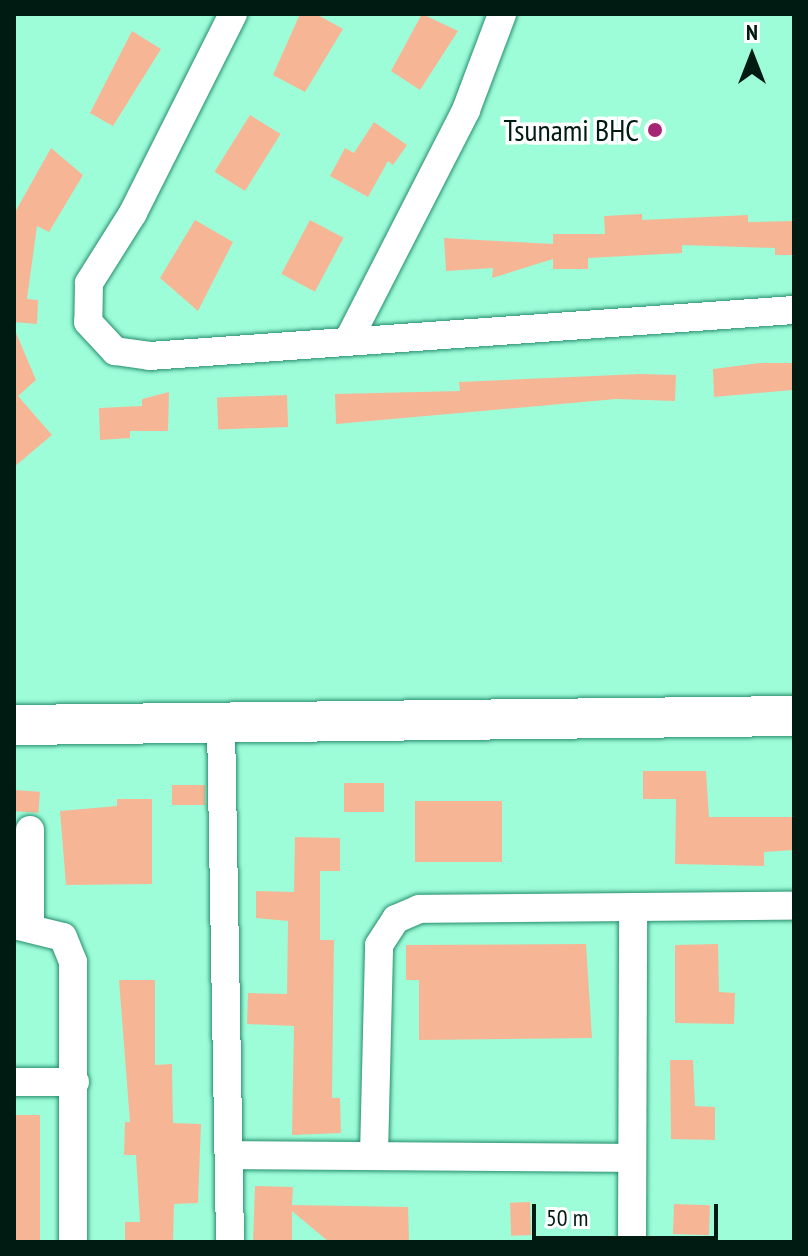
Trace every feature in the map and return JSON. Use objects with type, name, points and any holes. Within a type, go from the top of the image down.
[{"type":"main road","points":[[14,725],[794,716]]},
{"type":"street","points":[[233,14],[133,213],[92,275],[88,322],[115,351],[139,355],[794,310]]},
{"type":"street","points":[[349,339],[466,110],[502,14]]},
{"type":"street","points":[[221,724],[230,1242]]},
{"type":"street","points":[[30,830],[22,925],[49,929],[70,946],[75,1082],[73,1242]]},
{"type":"street","points":[[374,1155],[378,958],[396,919],[419,909],[794,906]]},
{"type":"street","points":[[632,1242],[633,908]]},
{"type":"street","points":[[14,1082],[75,1082]]},
{"type":"street","points":[[229,1155],[630,1158]]},
{"type":"building","points":[[300,14],[316,14],[343,29],[305,92],[273,75]]},
{"type":"building","points":[[422,14],[458,31],[420,90],[391,71]]},
{"type":"building","points":[[132,31],[161,49],[113,126],[90,113]]},
{"type":"building","points":[[250,115],[281,134],[245,191],[214,172]]},
{"type":"building","points":[[374,122],[407,145],[393,165],[388,161],[368,197],[330,176],[345,148],[354,153]]},
{"type":"building","points":[[51,148],[83,175],[49,232],[37,226],[27,299],[38,300],[37,324],[14,322],[14,214]]},
{"type":"building","points":[[642,214],[642,220],[748,215],[748,222],[794,221],[794,255],[775,255],[775,248],[682,245],[682,253],[588,258],[588,269],[553,269],[553,259],[492,278],[493,268],[446,271],[444,238],[553,244],[553,234],[605,234],[604,216]]},
{"type":"building","points":[[195,220],[233,242],[198,311],[160,278]]},
{"type":"building","points":[[310,220],[344,238],[315,292],[281,274]]},
{"type":"building","points":[[14,328],[36,380],[18,396],[52,435],[14,467]]},
{"type":"building","points":[[760,363],[792,363],[792,390],[714,397],[713,369]]},
{"type":"building","points":[[676,375],[675,401],[616,399],[336,424],[335,394],[460,391],[459,382]]},
{"type":"building","points":[[169,392],[168,431],[130,431],[130,438],[100,440],[99,408],[142,406],[142,399]]},
{"type":"building","points":[[287,395],[288,427],[218,429],[217,397]]},
{"type":"building","points":[[643,771],[706,771],[709,817],[794,817],[794,850],[764,852],[764,866],[675,864],[676,799],[643,799]]},
{"type":"building","points":[[344,783],[384,783],[384,812],[344,812]]},
{"type":"building","points":[[172,785],[205,785],[205,805],[172,805]]},
{"type":"building","points":[[14,790],[40,792],[38,813],[14,811]]},
{"type":"building","points":[[117,799],[152,799],[152,884],[66,885],[60,811],[117,806]]},
{"type":"building","points":[[415,801],[502,801],[502,862],[415,862]]},
{"type":"building","points":[[295,837],[340,838],[340,871],[320,871],[320,940],[334,940],[332,1098],[340,1098],[341,1133],[292,1135],[294,1026],[247,1024],[248,993],[287,994],[288,921],[256,918],[256,891],[294,892]]},
{"type":"building","points":[[586,944],[592,1038],[419,1040],[419,980],[406,980],[406,945]]},
{"type":"building","points":[[718,944],[719,992],[735,993],[734,1024],[675,1023],[675,945]]},
{"type":"building","points":[[119,980],[155,980],[155,1065],[172,1064],[173,1123],[201,1124],[198,1203],[174,1204],[173,1242],[125,1242],[125,1222],[140,1222],[136,1155],[124,1155],[125,1122],[130,1122]]},
{"type":"building","points":[[670,1060],[693,1060],[695,1106],[715,1107],[715,1140],[671,1139]]},
{"type":"building","points":[[14,1115],[40,1115],[40,1241],[14,1241]]},
{"type":"building","points":[[255,1186],[293,1187],[292,1205],[408,1207],[409,1242],[329,1242],[292,1211],[292,1242],[253,1242]]},
{"type":"building","points":[[530,1202],[531,1235],[511,1236],[510,1203]]},
{"type":"building","points":[[674,1204],[710,1205],[709,1235],[673,1234]]},
{"type":"place","name":"Tsunami BHC","points":[[655,130]]}]
